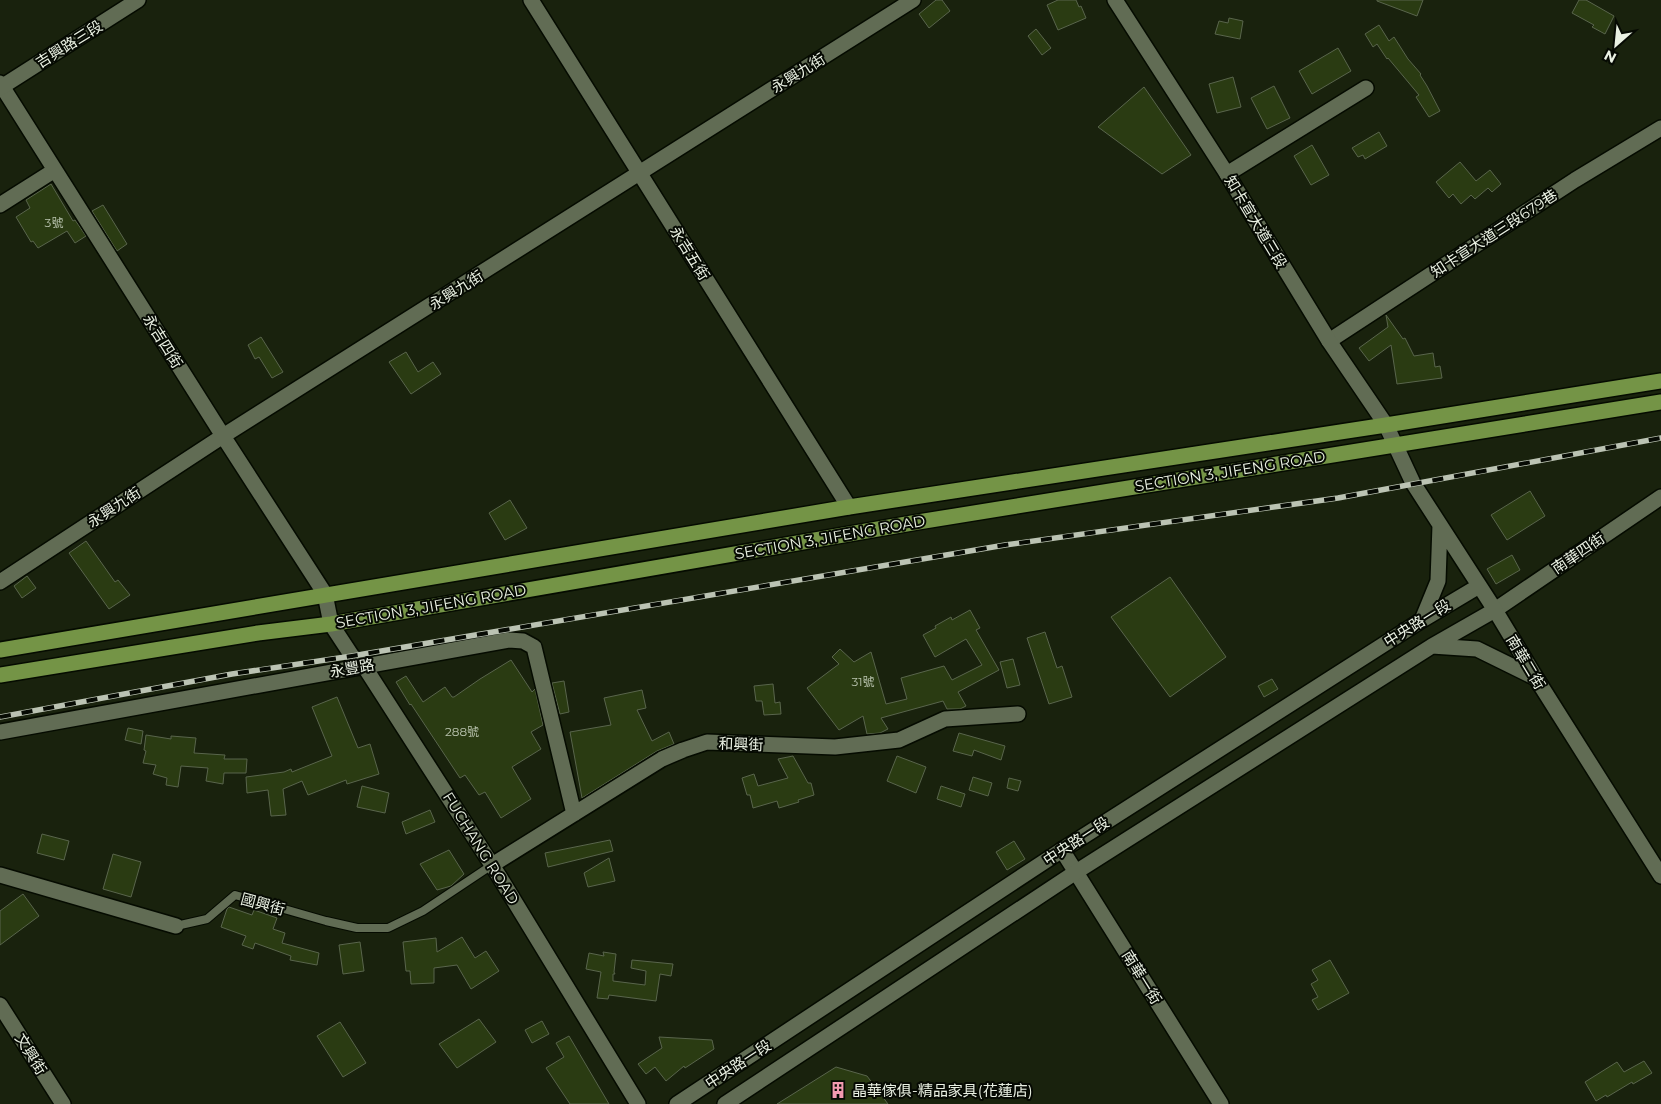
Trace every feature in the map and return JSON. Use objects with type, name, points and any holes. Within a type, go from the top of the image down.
[{"type":"main road","name":"SECTION 3, JIFENG ROAD","points":[[0,650],[848,507],[1386,425],[1661,380]]},
{"type":"main road","name":"SECTION 3, JIFENG ROAD","points":[[0,675],[258,633],[331,624],[918,522],[1661,402]]},
{"type":"street","name":"吉興路三段","points":[[1,86],[138,0]]},
{"type":"street","name":"永吉五街","points":[[531,0],[848,507]]},
{"type":"street","name":"永興九街","points":[[0,582],[223,436],[913,0]]},
{"type":"street","name":"知卡宣大道三段","points":[[1115,0],[1227,174],[1329,341],[1386,425],[1396,445]]},
{"type":"street","name":"永吉四街","points":[[1,86],[325,594]]},
{"type":"street","points":[[1227,174],[1366,88]]},
{"type":"street","name":"知卡宣大道三段679巷","points":[[1329,341],[1575,180],[1661,128]]},
{"type":"street","points":[[0,205],[55,170]]},
{"type":"street","name":"南華二街","points":[[1396,445],[1413,483],[1495,610],[1661,876]]},
{"type":"street","name":"南華四街","points":[[1495,610],[1661,497]]},
{"type":"street","points":[[1422,620],[1438,581],[1440,525]]},
{"type":"street","name":"中央路一段","points":[[678,1104],[1062,850],[1422,620],[1479,586]]},
{"type":"street","name":"FUCHANG ROAD","points":[[325,594],[331,624],[352,656],[364,666],[492,865],[638,1104]]},
{"type":"street","name":"中央路一段","points":[[725,1104],[1076,872],[1432,646],[1495,610]]},
{"type":"street","name":"永豐路","points":[[0,732],[509,640],[523,641],[534,646],[574,814]]},
{"type":"street","points":[[1432,646],[1477,649],[1536,678]]},
{"type":"street","name":"和興街","points":[[492,865],[662,759],[707,742],[835,747],[899,740],[945,719],[1018,714]]},
{"type":"street","name":"南華一街","points":[[1062,850],[1221,1104]]},
{"type":"street","name":"國興街","points":[[0,875],[176,926]]},
{"type":"street","name":"文興街","points":[[0,1005],[63,1104]]},
{"type":"lane","name":"國興街","points":[[176,926],[207,919],[235,895],[357,928],[388,928],[423,910],[492,865]]},
{"type":"building","points":[[936,0],[942,0],[950,11],[929,28],[919,14]]},
{"type":"building","points":[[1058,0],[1076,0],[1086,18],[1058,30],[1047,5]]},
{"type":"building","points":[[1377,0],[1423,0],[1417,16]]},
{"type":"building","points":[[1579,0],[1586,0],[1614,16],[1605,34],[1592,27],[1594,25],[1572,13]]},
{"type":"building","points":[[1229,18],[1243,21],[1240,39],[1215,34],[1219,21],[1228,23]]},
{"type":"building","points":[[1379,25],[1389,41],[1394,37],[1408,59],[1421,74],[1440,111],[1429,117],[1416,97],[1419,95],[1387,59],[1377,44],[1373,47],[1365,34]]},
{"type":"building","points":[[1036,29],[1051,48],[1042,55],[1028,36]]},
{"type":"building","points":[[1338,48],[1351,71],[1312,94],[1299,71]]},
{"type":"building","points":[[1233,77],[1241,107],[1217,113],[1209,84]]},
{"type":"building","points":[[1274,86],[1290,118],[1267,129],[1251,98]]},
{"type":"building","points":[[1144,87],[1191,155],[1162,174],[1098,127]]},
{"type":"building","points":[[1379,132],[1387,146],[1365,159],[1363,155],[1358,157],[1352,148]]},
{"type":"building","points":[[1312,145],[1329,175],[1311,185],[1294,156]]},
{"type":"building","points":[[1460,162],[1476,181],[1490,170],[1501,184],[1492,192],[1488,188],[1475,199],[1471,195],[1461,204],[1453,194],[1449,198],[1436,182]]},
{"type":"building","points":[[51,184],[73,221],[75,220],[86,236],[75,243],[67,231],[38,248],[33,241],[31,242],[16,217],[30,208],[26,200]]},
{"type":"building","points":[[103,205],[127,244],[117,251],[92,211]]},
{"type":"building","points":[[1386,315],[1403,339],[1405,338],[1414,356],[1433,353],[1435,367],[1440,366],[1442,378],[1397,384],[1391,345],[1369,361],[1359,348],[1388,327]]},
{"type":"building","points":[[261,337],[283,372],[272,378],[259,357],[255,359],[248,345]]},
{"type":"building","points":[[406,352],[418,372],[433,362],[441,374],[411,394],[389,362]]},
{"type":"building","points":[[1530,491],[1545,516],[1507,540],[1491,515]]},
{"type":"building","points":[[510,500],[527,528],[505,540],[489,513]]},
{"type":"building","points":[[86,541],[115,582],[118,580],[130,595],[109,609],[69,553]]},
{"type":"building","points":[[1512,555],[1520,570],[1496,584],[1487,569]]},
{"type":"building","points":[[27,576],[36,588],[22,598],[14,586]]},
{"type":"building","points":[[1170,577],[1226,657],[1170,697],[1111,617]]},
{"type":"building","points":[[970,610],[980,628],[976,630],[999,670],[958,692],[966,706],[960,709],[947,709],[943,701],[881,718],[888,729],[880,733],[867,734],[863,716],[839,730],[807,688],[839,664],[832,657],[840,649],[854,662],[871,652],[886,704],[907,699],[901,678],[944,666],[952,680],[982,665],[966,639],[935,657],[923,635],[951,617],[952,620]]},
{"type":"building","points":[[1045,632],[1057,668],[1062,666],[1072,697],[1049,704],[1027,638]]},
{"type":"building","points":[[1013,659],[1020,685],[1007,688],[1000,662]]},
{"type":"building","points":[[511,660],[532,692],[535,689],[543,725],[531,732],[541,749],[512,767],[531,799],[501,818],[485,792],[479,795],[465,775],[460,778],[396,682],[406,676],[423,702],[445,687],[454,697]]},
{"type":"building","points":[[1272,679],[1278,689],[1264,697],[1258,686]]},
{"type":"building","points":[[564,681],[569,712],[560,714],[552,683]]},
{"type":"building","points":[[773,684],[775,703],[780,702],[781,714],[764,715],[762,701],[756,701],[754,686]]},
{"type":"building","points":[[642,690],[646,708],[637,710],[652,741],[669,732],[674,744],[657,751],[582,798],[570,732],[611,725],[604,698]]},
{"type":"building","points":[[337,697],[358,748],[370,744],[379,774],[347,784],[346,780],[308,795],[302,781],[283,789],[286,815],[271,816],[268,790],[247,793],[246,777],[284,772],[291,769],[292,772],[332,756],[312,707]]},
{"type":"building","points":[[128,728],[143,731],[141,744],[125,740]]},
{"type":"building","points":[[959,733],[1005,746],[1001,760],[974,750],[972,756],[953,751]]},
{"type":"building","points":[[146,735],[171,739],[171,736],[196,738],[194,753],[225,755],[224,759],[247,759],[246,773],[224,773],[223,784],[206,781],[208,768],[181,766],[178,787],[166,785],[167,778],[153,774],[156,765],[143,763],[146,751],[144,750]]},
{"type":"building","points":[[793,756],[808,783],[811,783],[814,795],[779,808],[777,801],[753,808],[750,795],[747,795],[742,778],[754,774],[758,786],[788,778],[778,759]]},
{"type":"building","points":[[897,756],[926,767],[916,793],[887,781]]},
{"type":"building","points":[[973,777],[992,783],[988,796],[969,790]]},
{"type":"building","points":[[1009,778],[1021,781],[1018,791],[1007,788]]},
{"type":"building","points":[[362,786],[389,793],[385,813],[357,807]]},
{"type":"building","points":[[941,786],[965,794],[961,807],[937,799]]},
{"type":"building","points":[[430,810],[435,822],[406,834],[402,822]]},
{"type":"building","points":[[42,834],[69,841],[64,860],[37,853]]},
{"type":"building","points":[[610,840],[613,851],[548,867],[545,853]]},
{"type":"building","points":[[1014,841],[1025,859],[1007,870],[996,852]]},
{"type":"building","points":[[449,850],[464,874],[451,886],[437,890],[420,864]]},
{"type":"building","points":[[113,854],[141,862],[131,897],[103,889]]},
{"type":"building","points":[[609,858],[615,881],[588,887],[584,873]]},
{"type":"building","points":[[23,894],[39,916],[0,945],[0,911]]},
{"type":"building","points":[[229,907],[252,915],[254,910],[277,918],[273,929],[285,933],[282,943],[319,953],[317,965],[290,960],[291,956],[255,943],[253,949],[242,945],[246,936],[221,927]]},
{"type":"building","points":[[462,937],[475,958],[486,951],[499,971],[471,989],[457,965],[434,968],[434,983],[411,984],[410,971],[406,971],[403,942],[436,938],[437,952]]},
{"type":"building","points":[[360,942],[364,971],[343,974],[339,945]]},
{"type":"building","points":[[603,952],[616,954],[613,981],[645,985],[646,971],[631,968],[632,960],[673,964],[671,976],[660,974],[656,1001],[609,995],[608,999],[597,998],[601,972],[586,969],[589,953],[604,956]]},
{"type":"building","points":[[1330,960],[1349,993],[1318,1010],[1312,1000],[1318,997],[1311,984],[1318,980],[1312,970]]},
{"type":"building","points":[[479,1019],[496,1042],[457,1068],[439,1044]]},
{"type":"building","points":[[542,1021],[549,1034],[532,1043],[525,1030]]},
{"type":"building","points":[[340,1022],[366,1063],[343,1077],[317,1036]]},
{"type":"building","points":[[569,1036],[609,1104],[570,1104],[546,1068],[564,1057],[556,1043]]},
{"type":"building","points":[[659,1037],[712,1040],[714,1049],[685,1068],[684,1066],[666,1081],[655,1067],[646,1074],[638,1064],[662,1048]]},
{"type":"building","points":[[1644,1061],[1652,1073],[1596,1101],[1585,1082],[1617,1062],[1624,1072]]},
{"type":"building","name":"晶華傢俱-精品家具(花蓮店)","points":[[836,1067],[867,1076],[888,1104],[777,1104]]},
{"type":"railway","points":[[0,717],[232,674],[352,656],[1005,545],[1338,498],[1661,438]]},
{"type":"place","name":"晶華傢俱-精品家具(花蓮店)","points":[[838,1090]]}]
